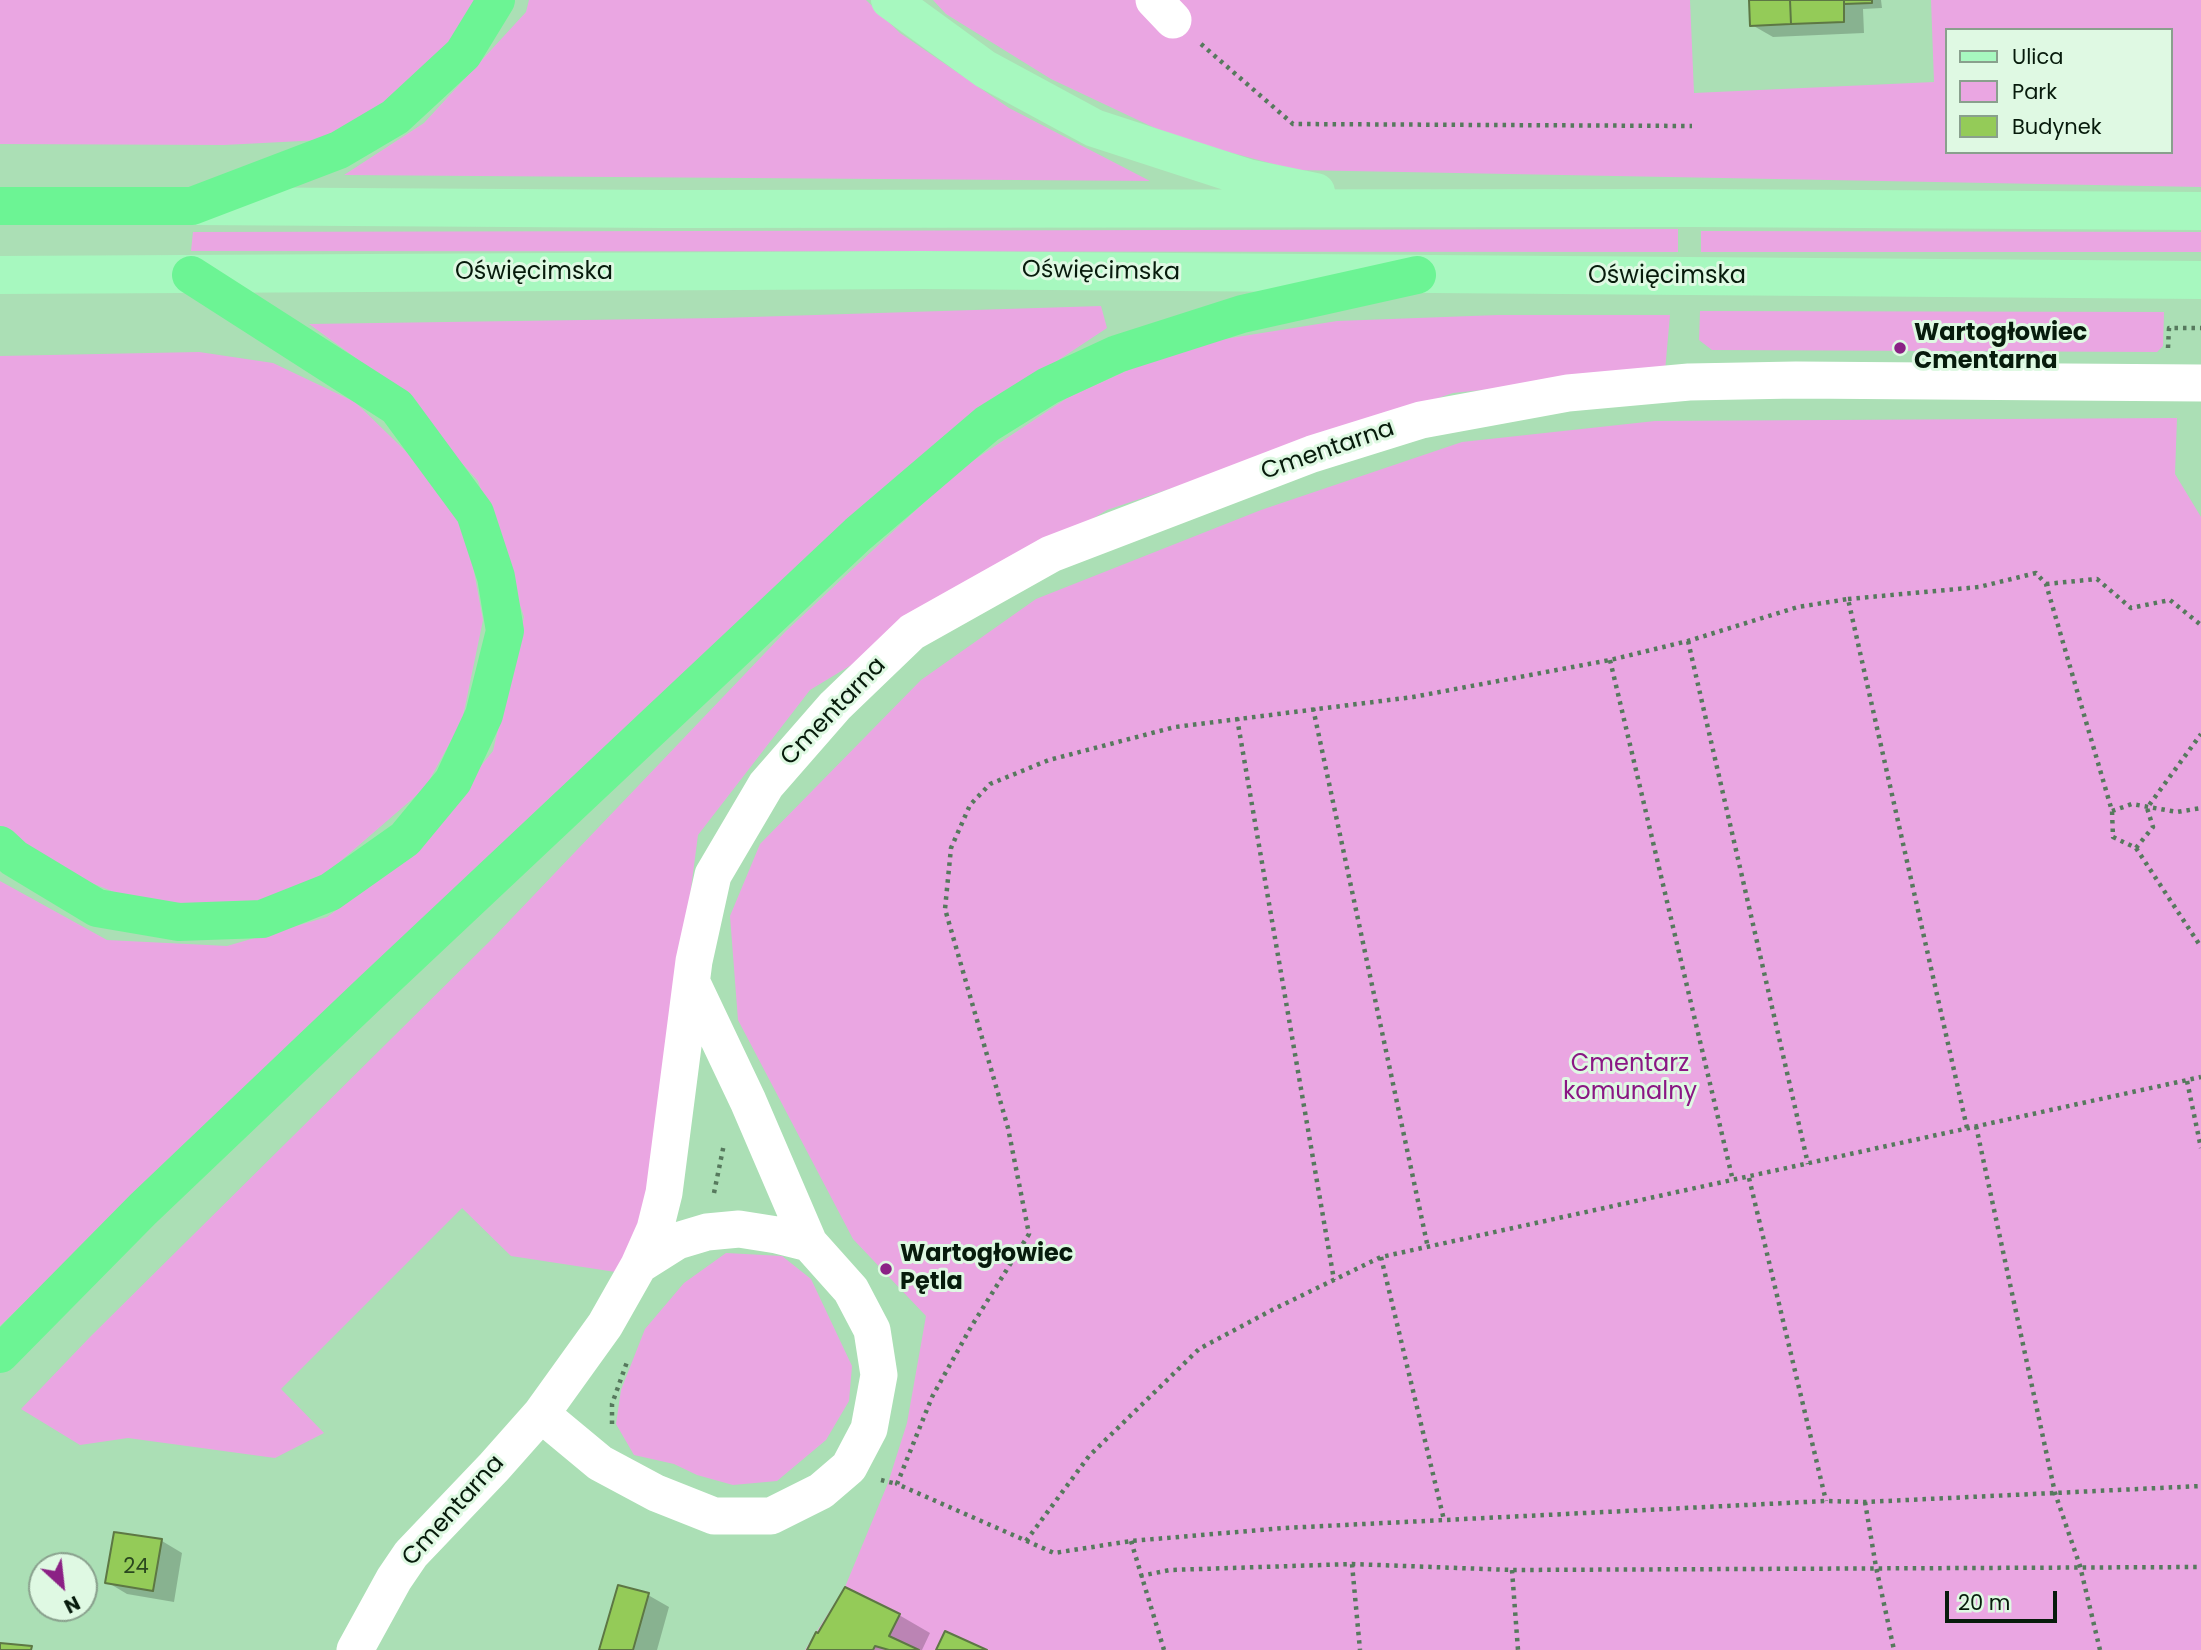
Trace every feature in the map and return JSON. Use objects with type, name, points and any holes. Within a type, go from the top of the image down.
[{"type":"highway","points":[[0,206],[192,206],[339,150],[396,117],[463,54],[496,0]]},
{"type":"highway","points":[[0,845],[14,858],[97,908],[179,922],[262,919],[330,892],[405,839],[453,781],[484,715],[505,631],[496,577],[475,513],[397,407],[191,275]]},
{"type":"highway","points":[[0,1354],[143,1209],[381,982],[858,534],[987,424],[1048,386],[1116,354],[1242,314],[1417,275]]},
{"type":"main road","points":[[890,0],[985,69],[1094,128],[1248,178],[1397,209]]},
{"type":"main road","points":[[192,206],[2201,211]]},
{"type":"main road","name":"Oświęcimska","points":[[0,275],[921,270],[2201,280]]},
{"type":"street","name":"Cmentarna","points":[[355,1650],[411,1554],[541,1414],[605,1325],[639,1265],[655,1230],[664,1193],[694,961],[713,876],[766,785],[835,706],[912,632],[1051,554],[1324,450],[1421,420],[1568,393],[1689,382],[1796,380],[2201,383]]},
{"type":"street","points":[[541,1414],[600,1463],[656,1493],[714,1516],[771,1516],[821,1491],[849,1467],[869,1429],[879,1375],[872,1330],[851,1290],[809,1243],[748,1101],[692,983]]},
{"type":"street","name":"Cmentarna","points":[[639,1265],[677,1241],[707,1232],[739,1229],[809,1243]]},
{"type":"path","points":[[1164,10],[1293,124],[1692,126]]},
{"type":"path","points":[[897,1484],[932,1397],[971,1327],[1029,1234],[1008,1128],[945,909],[951,848],[970,805],[990,784],[1049,760],[1175,727],[1413,696],[1610,660],[1688,641],[1798,607],[1848,599],[1979,587],[2036,573],[2046,584],[2112,811],[2113,837],[2136,848],[2201,947]]},
{"type":"path","points":[[2046,584],[2097,579],[2131,608],[2170,600],[2201,625]]},
{"type":"path","points":[[1848,599],[1967,1128]]},
{"type":"path","points":[[1688,641],[1808,1164]]},
{"type":"path","points":[[1610,660],[1733,1181]]},
{"type":"path","points":[[1313,708],[1428,1248]]},
{"type":"path","points":[[1237,718],[1334,1280]]},
{"type":"path","points":[[2147,808],[2201,734]]},
{"type":"path","points":[[2112,811],[2132,804],[2177,812],[2201,808]]},
{"type":"path","points":[[2136,848],[2153,827],[2147,808]]},
{"type":"path","points":[[1027,1541],[1089,1456],[1199,1349],[1381,1257],[2201,1077]]},
{"type":"path","points":[[2187,1081],[2201,1148]]},
{"type":"path","points":[[1976,1126],[2055,1493],[2080,1566],[2100,1650]]},
{"type":"path","points":[[1749,1178],[1826,1501]]},
{"type":"path","points":[[1381,1257],[1444,1520]]},
{"type":"path","points":[[877,1479],[882,1469]]},
{"type":"path","points":[[888,1483],[897,1484],[1054,1553],[1131,1541],[1284,1528],[1826,1501],[1865,1502],[2201,1486]]},
{"type":"path","points":[[1865,1502],[1894,1650]]},
{"type":"path","points":[[1131,1541],[1164,1650]]},
{"type":"path","points":[[1140,1576],[1170,1570],[1352,1564],[1512,1570],[2201,1567]]},
{"type":"path","points":[[1352,1564],[1360,1650]]},
{"type":"path","points":[[1512,1570],[1518,1650]]},
{"type":"green space","points":[[0,0],[474,0],[458,35],[399,97],[321,140],[224,145],[0,144]]},
{"type":"green space","points":[[529,0],[866,0],[900,33],[1009,108],[1150,181],[344,175],[424,123],[526,12]]},
{"type":"green space","points":[[933,0],[1690,0],[1694,93],[1934,82],[1931,0],[2201,0],[2201,187],[1296,170],[1176,138],[1051,79],[946,14]]},
{"type":"green space","points":[[1678,229],[1678,252],[191,251],[193,232]]},
{"type":"green space","points":[[1701,231],[2201,232],[2201,252],[1701,252]]},
{"type":"green space","points":[[1101,306],[1107,328],[945,435],[552,796],[0,1326],[0,881],[107,940],[227,946],[327,917],[406,858],[493,751],[524,617],[478,481],[386,380],[309,324],[720,318]]},
{"type":"green space","points":[[1700,311],[2164,312],[2163,346],[2157,352],[1712,350],[1699,340]]},
{"type":"green space","points":[[1498,315],[1670,315],[1665,371],[1453,393],[1107,510],[810,690],[698,835],[651,1194],[622,1273],[511,1256],[462,1208],[281,1389],[324,1433],[275,1458],[128,1438],[80,1445],[21,1409],[91,1336],[491,940],[786,631],[959,470],[1067,398],[1135,367],[1212,341],[1337,321]]},
{"type":"green space","points":[[199,352],[273,363],[355,402],[423,468],[467,534],[483,620],[462,721],[425,788],[328,872],[252,906],[139,902],[69,874],[0,830],[0,356]]},
{"type":"green space","name":"Cmentarz komunalny","points":[[2177,418],[2175,474],[2201,517],[2201,1650],[805,1650],[845,1587],[888,1483],[907,1423],[926,1316],[853,1239],[738,1020],[730,916],[760,844],[921,680],[1036,599],[1261,510],[1462,442],[1655,421]]},
{"type":"green space","points":[[726,1253],[782,1256],[811,1279],[852,1366],[849,1401],[826,1440],[777,1481],[733,1485],[697,1475],[674,1464],[634,1455],[616,1424],[621,1390],[645,1329],[684,1283]]},
{"type":"building","points":[[1749,0],[1790,0],[1791,24],[1750,26]]},
{"type":"building","points":[[1790,0],[1844,0],[1844,22],[1791,24]]},
{"type":"building","points":[[1844,0],[1872,0],[1872,3],[1844,4]]},
{"type":"building","points":[[114,1532],[162,1539],[153,1591],[105,1583]]},
{"type":"building","points":[[618,1585],[649,1593],[633,1650],[599,1650]]},
{"type":"building","points":[[845,1587],[900,1614],[889,1636],[919,1650],[889,1650],[875,1646],[873,1650],[807,1650]]},
{"type":"building","points":[[945,1631],[987,1650],[936,1650]]},
{"type":"building","points":[[0,1643],[32,1646],[31,1650],[0,1650]]},
{"type":"place","name":"Wartogłowiec Cmentarna","points":[[1900,348]]},
{"type":"place","name":"Wartogłowiec Pętla","points":[[886,1269]]}]
